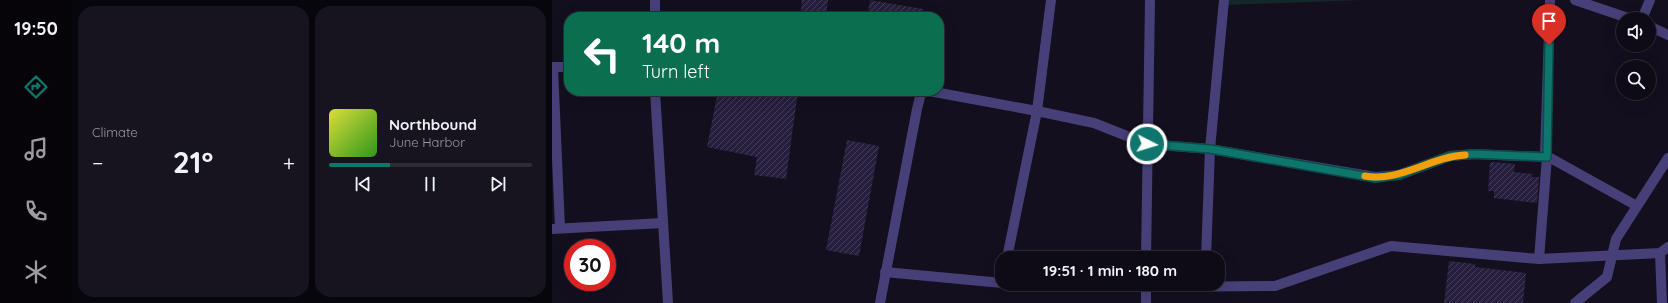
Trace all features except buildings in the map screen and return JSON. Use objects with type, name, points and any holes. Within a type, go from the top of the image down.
[{"type":"street","points":[[655,0],[655,12]]},
{"type":"street","points":[[1008,251],[1037,111],[1051,0]]},
{"type":"street","points":[[1146,251],[1150,0]]},
{"type":"street","points":[[1206,251],[1210,149],[1224,0]]},
{"type":"street","points":[[1539,259],[1547,157],[1550,0]]},
{"type":"street","points":[[1575,0],[1616,14]]},
{"type":"street","points":[[1645,12],[1650,0]]},
{"type":"street","points":[[1656,30],[1668,36]]},
{"type":"street","points":[[564,67],[552,67],[556,229],[663,223]]},
{"type":"street","points":[[944,94],[1037,111],[1094,124],[1147,144],[1210,149],[1375,178],[1399,175],[1450,156],[1474,154],[1547,157],[1637,206]]},
{"type":"street","points":[[655,96],[668,303]]},
{"type":"street","points":[[880,303],[920,96]]},
{"type":"street","points":[[1575,303],[1607,276],[1616,239],[1668,158]]},
{"type":"street","points":[[1225,285],[1274,286],[1391,246],[1539,259],[1612,255],[1664,250],[1662,303]]},
{"type":"street","points":[[885,272],[995,281]]},
{"type":"street","points":[[1146,291],[1146,303]]},
{"type":"green space","points":[[1227,0],[1363,0],[1227,5]]},
{"type":"slow traffic","points":[[1365,176],[1375,178],[1399,175],[1450,156],[1465,155]]},
{"type":"route","points":[[1147,144],[1210,149],[1375,178],[1399,175],[1450,156],[1474,154],[1547,157],[1545,155],[1549,45]]}]
